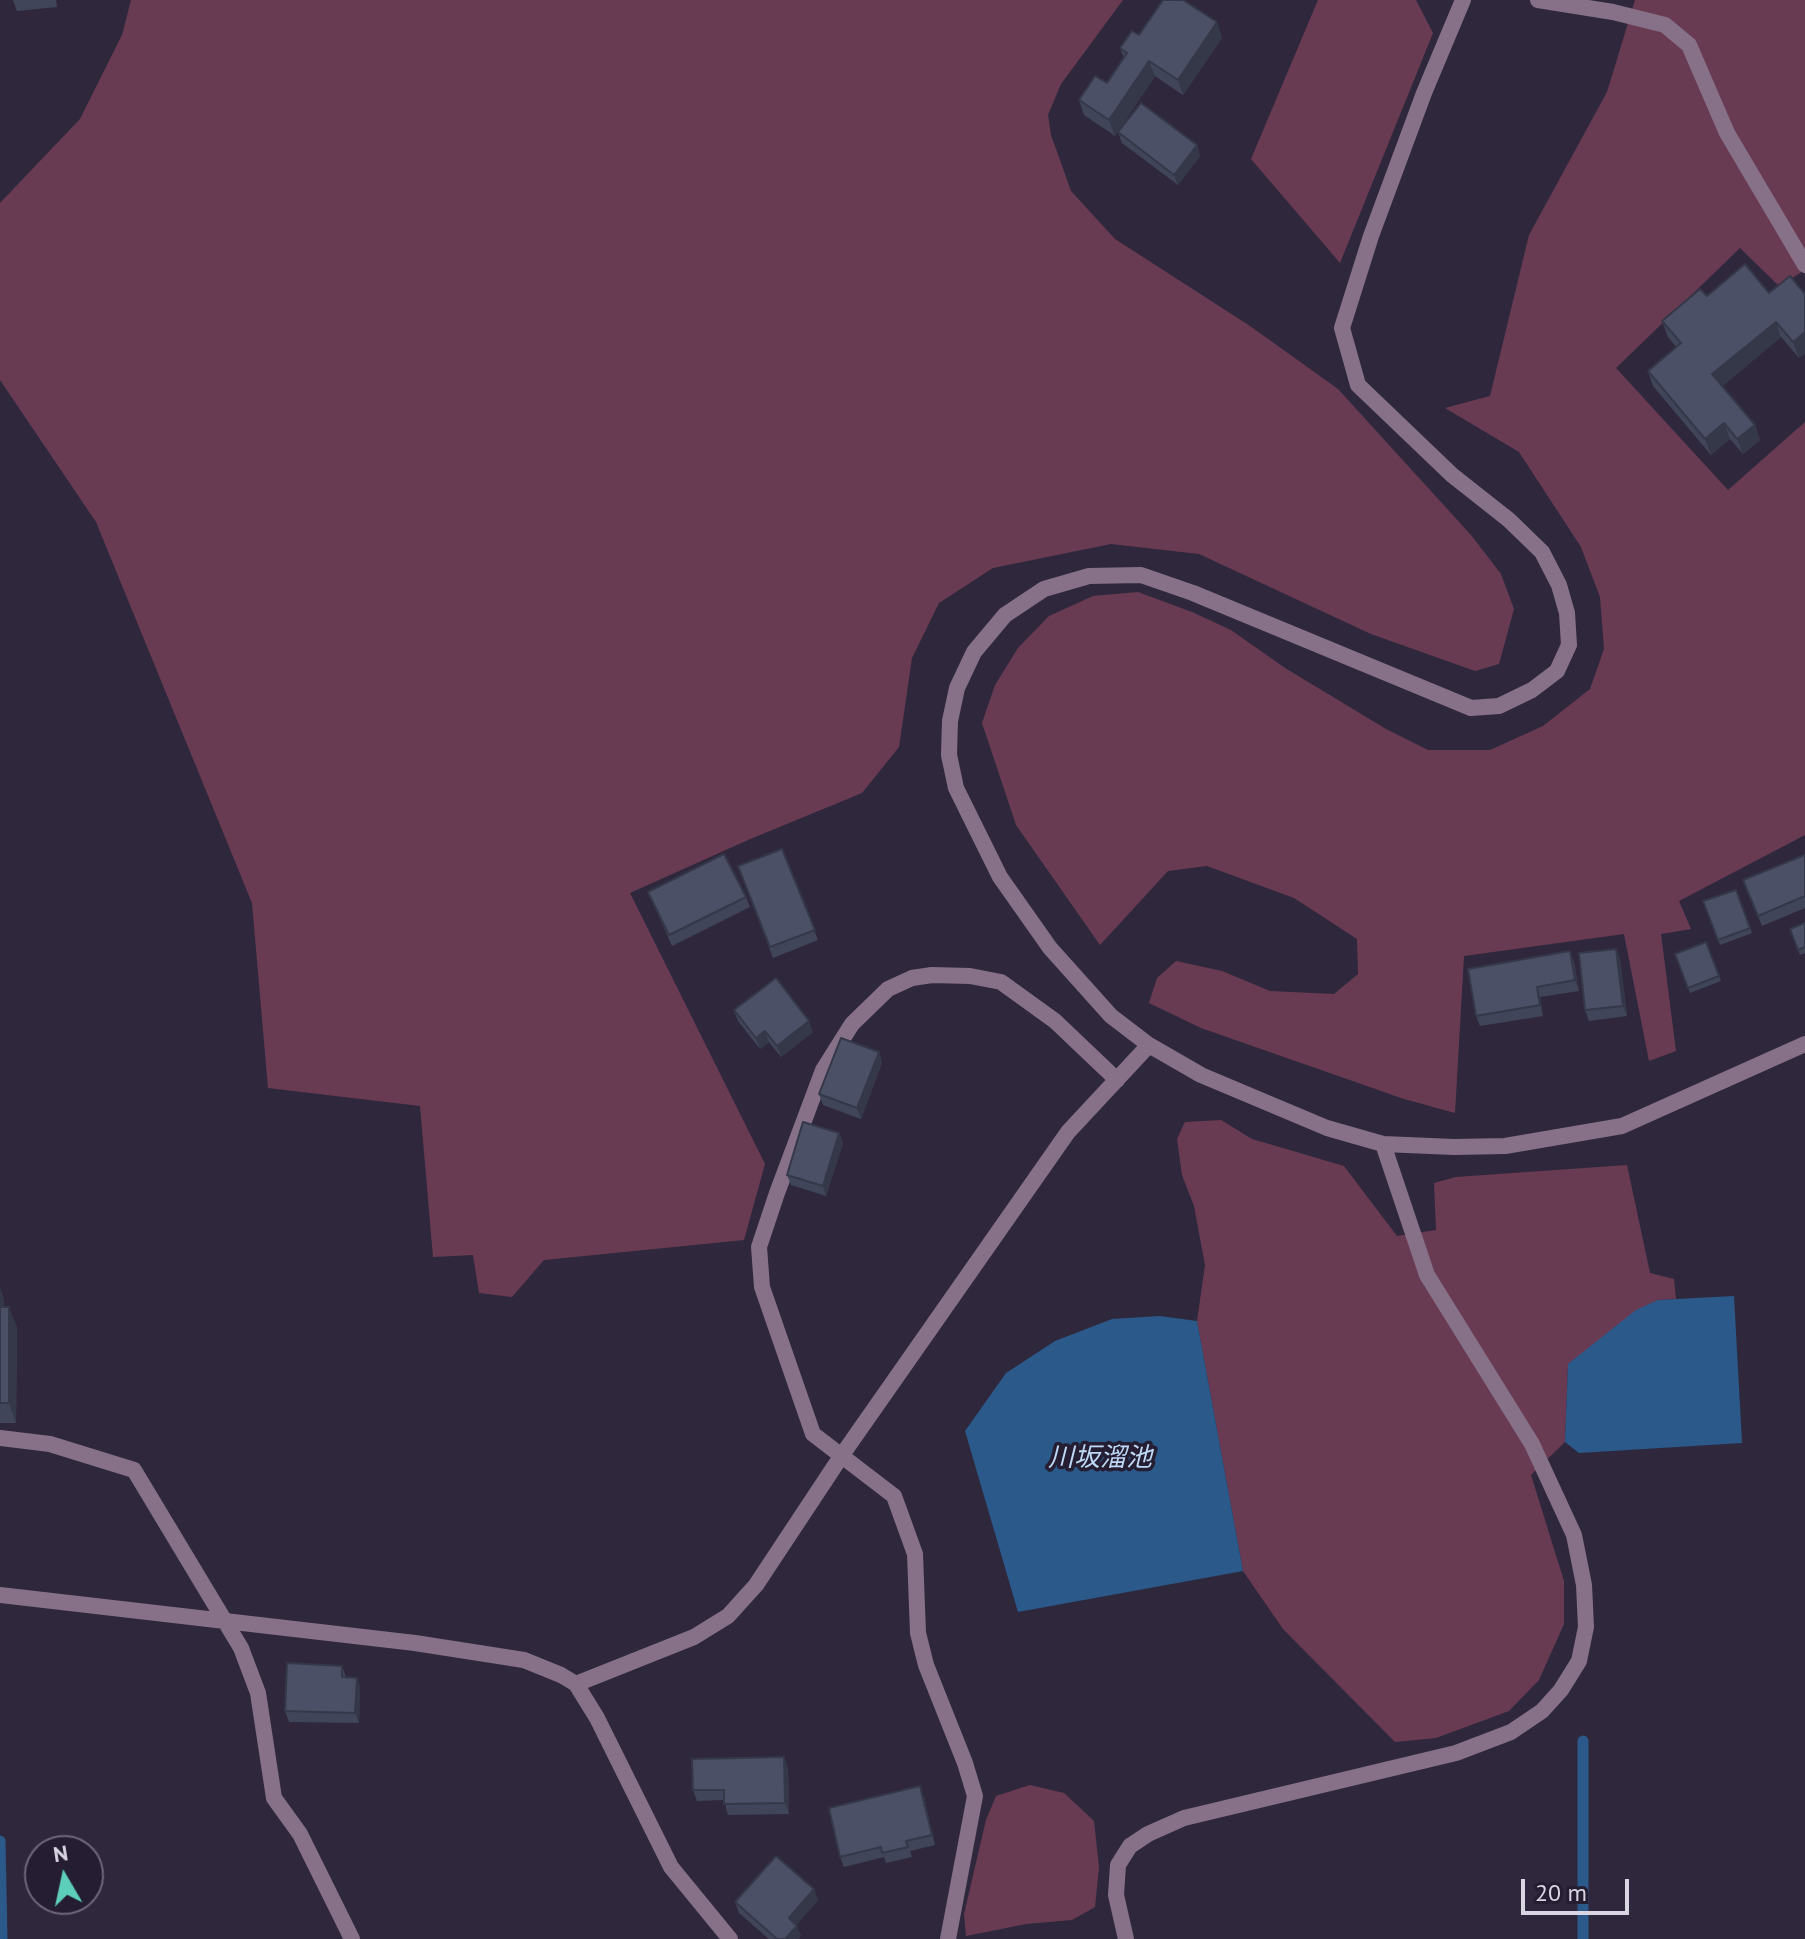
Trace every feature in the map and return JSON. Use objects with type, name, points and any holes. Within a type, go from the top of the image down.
[{"type":"street","points":[[1463,0],[1376,222],[1342,328],[1358,385],[1452,475],[1509,520],[1542,552],[1559,585],[1567,613],[1569,645],[1557,671],[1532,690],[1499,706],[1471,708],[1193,593],[1141,575],[1089,576],[1044,589],[1005,615],[974,652],[957,688],[950,721],[949,755],[956,788],[1000,877],[1050,948],[1111,1016],[1149,1045],[1201,1075],[1327,1128],[1383,1144],[1505,1146],[1622,1126],[1805,1044]]},
{"type":"street","points":[[1538,0],[1613,12],[1665,25],[1689,45],[1727,133],[1804,263]]},
{"type":"street","points":[[948,1939],[975,1796],[926,1665],[918,1633],[915,1554],[894,1496],[813,1434],[762,1287],[759,1247],[823,1070],[852,1024],[888,989],[912,978],[932,975],[970,976],[1001,982],[1055,1021],[1117,1080]]},
{"type":"street","points":[[576,1684],[694,1637],[728,1616],[756,1585],[842,1455],[1068,1132],[1149,1045]]},
{"type":"street","points":[[1126,1939],[1116,1895],[1118,1865],[1130,1846],[1148,1834],[1184,1818],[1456,1753],[1511,1732],[1542,1711],[1561,1690],[1579,1661],[1586,1627],[1584,1585],[1574,1535],[1532,1444],[1427,1275],[1383,1144]]},
{"type":"street","points":[[0,1438],[50,1444],[134,1470],[241,1648],[258,1693],[274,1798],[300,1834],[352,1939]]},
{"type":"street","points":[[0,1595],[415,1643],[524,1660],[576,1684],[597,1718],[671,1867],[730,1939]]},
{"type":"shaded area","points":[[131,0],[1123,0],[1061,84],[1048,115],[1051,135],[1071,191],[1115,239],[1250,326],[1338,389],[1471,535],[1501,574],[1514,609],[1499,664],[1475,671],[1371,634],[1199,554],[1111,544],[993,568],[939,603],[912,658],[899,747],[862,793],[630,893],[765,1164],[744,1240],[544,1260],[512,1297],[479,1293],[473,1255],[433,1257],[420,1106],[268,1088],[252,903],[96,522],[0,380],[0,203],[80,119],[122,35]]},
{"type":"shaded area","points":[[1318,0],[1416,0],[1433,33],[1340,263],[1251,159]]},
{"type":"shaded area","points":[[1635,0],[1805,0],[1805,270],[1779,286],[1740,248],[1616,368],[1728,490],[1805,422],[1805,835],[1679,901],[1691,929],[1661,934],[1676,1051],[1649,1061],[1624,934],[1464,956],[1455,1113],[1404,1099],[1201,1028],[1149,1003],[1157,978],[1176,961],[1222,971],[1270,991],[1334,994],[1358,974],[1357,939],[1294,898],[1207,866],[1168,871],[1100,945],[1016,825],[982,723],[995,685],[1018,648],[1049,616],[1093,596],[1138,592],[1231,630],[1285,668],[1386,729],[1428,750],[1490,750],[1543,726],[1590,689],[1604,649],[1600,597],[1581,547],[1519,452],[1445,408],[1490,396],[1529,235],[1607,92]]},
{"type":"shaded area","points":[[1221,1120],[1252,1139],[1344,1166],[1397,1236],[1436,1230],[1434,1183],[1456,1177],[1627,1165],[1650,1273],[1674,1279],[1676,1299],[1658,1300],[1568,1364],[1565,1442],[1531,1475],[1564,1581],[1564,1624],[1539,1680],[1509,1711],[1436,1738],[1395,1742],[1283,1629],[1243,1571],[1197,1321],[1205,1265],[1194,1206],[1182,1175],[1177,1139],[1185,1122]]},
{"type":"shaded area","points":[[1030,1785],[1064,1793],[1094,1821],[1099,1867],[1095,1907],[1072,1920],[1026,1924],[966,1936],[964,1914],[986,1820],[996,1796]]},
{"type":"water","points":[[1734,1296],[1742,1443],[1579,1453],[1565,1442],[1568,1364],[1636,1310],[1658,1300]]},
{"type":"water","name":"川坂溜池","points":[[1160,1316],[1197,1321],[1243,1571],[1018,1612],[965,1431],[1006,1373],[1055,1341],[1112,1319]]},
{"type":"building","points":[[1163,0],[1183,0],[1217,22],[1178,80],[1149,61],[1109,120],[1079,100],[1095,76],[1107,83],[1127,53],[1120,48],[1132,31],[1139,35]]},
{"type":"building","points":[[1141,103],[1197,145],[1174,175],[1118,132]]},
{"type":"building","points":[[1745,264],[1769,293],[1790,276],[1805,294],[1805,332],[1793,342],[1776,322],[1712,374],[1755,425],[1737,439],[1724,423],[1705,439],[1648,371],[1681,343],[1662,321],[1700,289],[1707,296]]},
{"type":"building","points":[[782,849],[815,930],[770,947],[738,866]]},
{"type":"building","points":[[724,854],[746,897],[669,935],[648,892]]},
{"type":"building","points":[[1805,855],[1805,896],[1758,916],[1743,880]]},
{"type":"building","points":[[1736,890],[1750,928],[1718,940],[1703,901]]},
{"type":"building","points":[[1805,923],[1805,947],[1798,950],[1790,929]]},
{"type":"building","points":[[1706,942],[1719,976],[1688,988],[1675,954]]},
{"type":"building","points":[[1616,949],[1623,1006],[1585,1010],[1579,953]]},
{"type":"building","points":[[1570,951],[1575,980],[1537,987],[1540,1005],[1476,1016],[1468,969]]},
{"type":"building","points":[[776,978],[809,1021],[777,1046],[765,1031],[756,1038],[734,1010]]},
{"type":"building","points":[[841,1038],[879,1052],[857,1108],[819,1094]]},
{"type":"building","points":[[803,1122],[839,1133],[823,1186],[787,1175]]},
{"type":"building","points":[[0,1307],[9,1307],[9,1403],[0,1403]]},
{"type":"building","points":[[287,1663],[342,1666],[342,1677],[357,1678],[355,1713],[285,1711]]},
{"type":"building","points":[[784,1757],[785,1803],[724,1804],[724,1790],[693,1790],[692,1759]]},
{"type":"building","points":[[920,1786],[932,1835],[906,1841],[908,1847],[882,1853],[881,1847],[840,1857],[829,1808]]},
{"type":"building","points":[[776,1856],[814,1889],[789,1918],[797,1926],[785,1939],[777,1939],[735,1902]]},
{"type":"waterway","points":[[1583,1741],[1583,1939]]},
{"type":"waterway","points":[[0,1841],[2,1939]]}]
